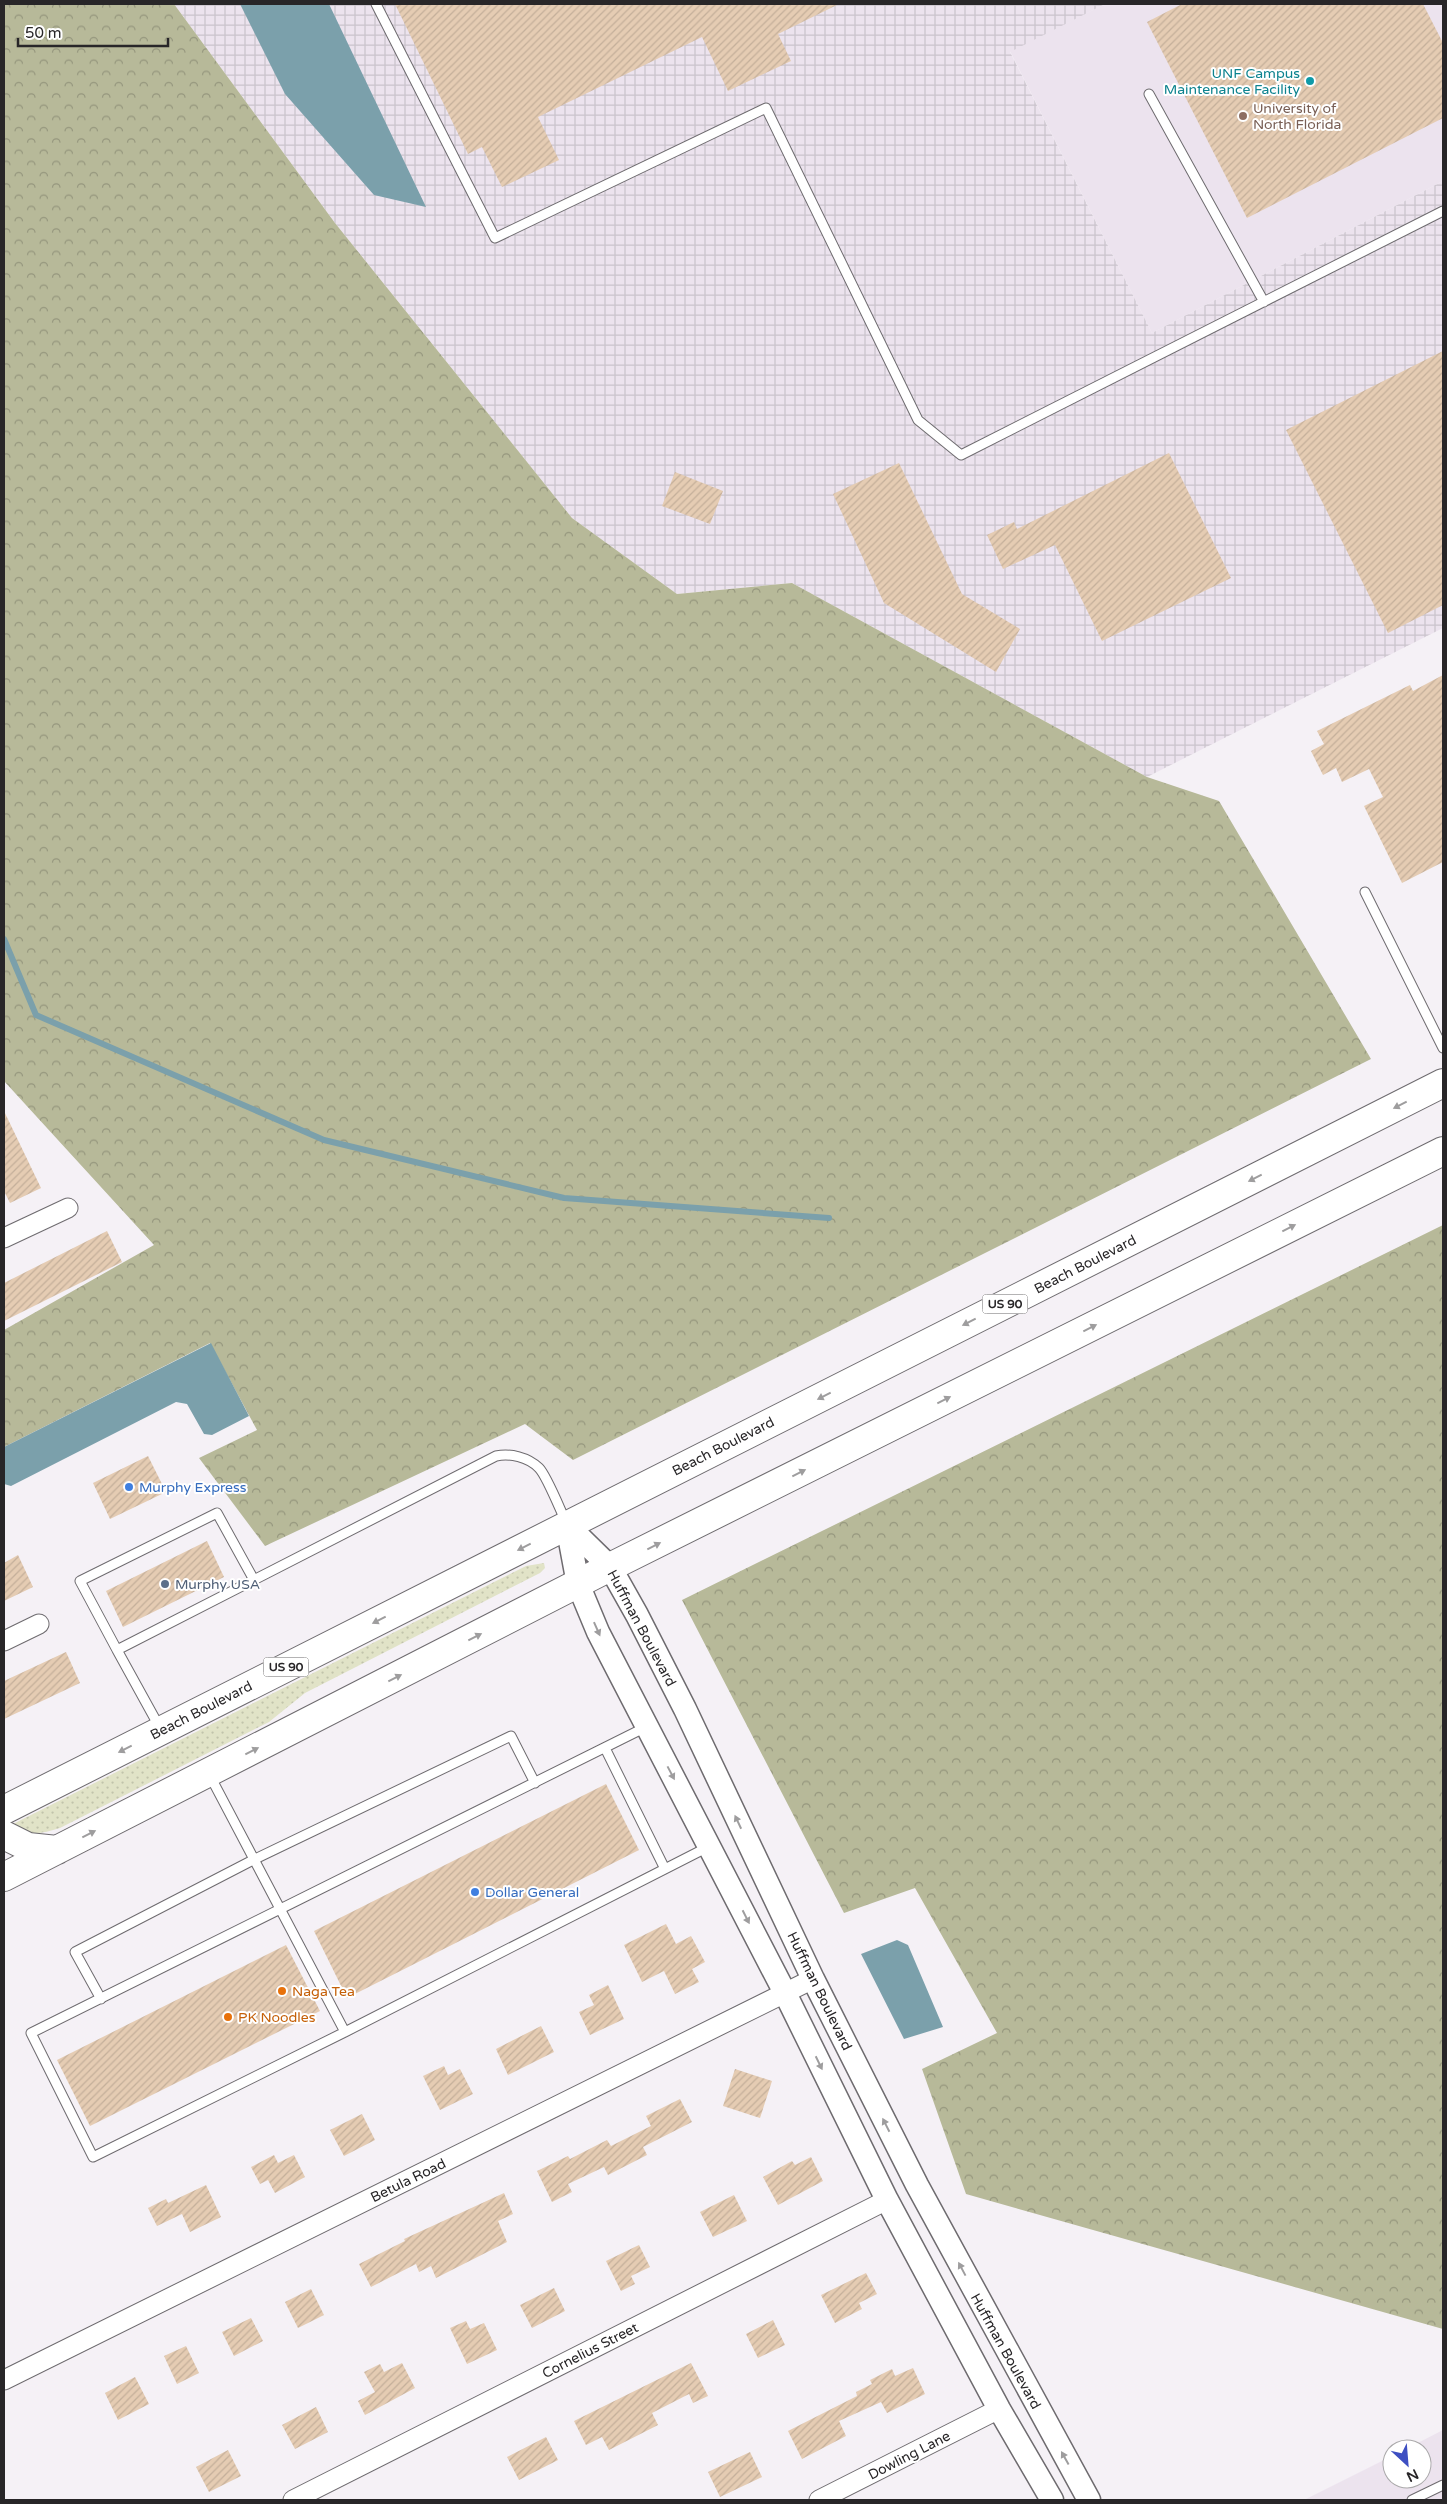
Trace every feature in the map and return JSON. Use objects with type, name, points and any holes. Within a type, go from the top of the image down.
[{"type":"highway","name":"Beach Boulevard","points":[[4,1810],[1443,1083]]},
{"type":"highway","points":[[1416,1164],[1443,1130]]},
{"type":"highway","points":[[4,1877],[209,1774],[610,1567],[1443,1151]]},
{"type":"highway","points":[[4,1835],[28,1848],[57,1850]]},
{"type":"street","points":[[4,1238],[68,1208]]},
{"type":"street","name":"Huffman Boulevard","points":[[568,1525],[610,1567],[680,1700],[787,1926],[921,2194],[1089,2500]]},
{"type":"street","points":[[568,1525],[578,1584],[598,1632],[785,1993],[887,2200],[999,2409],[1052,2500]]},
{"type":"street","points":[[4,1641],[39,1624]]},
{"type":"street","points":[[710,1846],[723,1840],[731,1843],[766,1910],[787,1926]]},
{"type":"street","name":"Betula Road","points":[[4,2380],[813,1979]]},
{"type":"street","name":"Cornelius Street","points":[[293,2500],[887,2200]]},
{"type":"street","name":"Dowling Lane","points":[[819,2500],[999,2409]]},
{"type":"lane","points":[[376,4],[495,238],[766,108],[918,420],[961,455],[1443,211]]},
{"type":"lane","points":[[1149,94],[1264,302]]},
{"type":"lane","points":[[1365,892],[1443,1048]]},
{"type":"lane","points":[[117,1650],[496,1456],[507,1454],[522,1458],[540,1468],[568,1525]]},
{"type":"lane","points":[[161,1730],[80,1581],[217,1513],[254,1580]]},
{"type":"lane","points":[[647,1727],[31,2034],[93,2157],[710,1846]]},
{"type":"lane","points":[[101,1999],[76,1952],[255,1859],[511,1736],[535,1783]]},
{"type":"lane","points":[[605,1748],[665,1869]]},
{"type":"lane","points":[[209,1774],[344,2032]]},
{"type":"lane","points":[[1412,2500],[1443,2485]]},
{"type":"shaded area","points":[[174,4],[1105,4],[1010,52],[1152,333],[1443,181],[1443,628],[1147,777],[792,583],[677,594],[572,518],[335,223]]},
{"type":"shaded area","name":"University of North Florida","points":[[1105,4],[1443,4],[1443,181],[1152,333],[1010,51]]},
{"type":"shaded area","points":[[1443,2430],[1443,2500],[1304,2500],[1382,2461],[1382,2489],[1432,2489],[1432,2439],[1425,2439]]},
{"type":"green space","points":[[4,4],[174,4],[335,223],[572,518],[677,594],[792,583],[1147,777],[1219,801],[1371,1059],[573,1460],[525,1424],[265,1546],[199,1458],[257,1430],[210,1343],[4,1447],[4,1330],[154,1245],[4,1081]]},
{"type":"green space","points":[[1443,1225],[1443,2329],[966,2194],[922,2069],[997,2033],[915,1888],[844,1913],[682,1600]]},
{"type":"green space","points":[[544,1563],[545,1568],[540,1573],[305,1693],[269,1722],[60,1828],[47,1832],[29,1833],[11,1825],[526,1566]]},
{"type":"water","points":[[240,4],[329,4],[426,207],[374,195],[285,94]]},
{"type":"water","points":[[211,1343],[249,1416],[212,1435],[204,1434],[187,1404],[176,1402],[11,1486],[4,1484],[4,1447]]},
{"type":"water","points":[[897,1940],[908,1945],[943,2027],[904,2039],[861,1954]]},
{"type":"building","points":[[395,4],[839,4],[778,34],[791,61],[728,91],[702,37],[538,117],[559,160],[502,187],[482,147],[468,154]]},
{"type":"building","name":"UNF Campus Maintenance Facility","points":[[1182,4],[1423,4],[1443,43],[1443,118],[1247,218],[1147,22]]},
{"type":"building","points":[[1443,351],[1443,605],[1388,633],[1286,430]]},
{"type":"building","points":[[1169,453],[1231,578],[1102,641],[1055,545],[1003,569],[987,535],[1014,522],[1017,529]]},
{"type":"building","points":[[899,463],[962,594],[1020,629],[996,672],[884,603],[833,494]]},
{"type":"building","points":[[675,472],[723,491],[710,524],[662,506]]},
{"type":"building","points":[[1443,675],[1443,862],[1402,883],[1364,806],[1383,797],[1369,769],[1342,782],[1336,768],[1323,775],[1311,751],[1324,744],[1317,731],[1410,685],[1413,691]]},
{"type":"building","points":[[4,1111],[41,1188],[10,1203],[4,1191]]},
{"type":"building","points":[[107,1231],[122,1262],[4,1321],[4,1283]]},
{"type":"building","name":"Murphy Express","points":[[148,1456],[166,1492],[110,1519],[93,1483]]},
{"type":"building","name":"Murphy USA","points":[[207,1541],[224,1577],[123,1627],[106,1591]]},
{"type":"building","points":[[18,1555],[33,1587],[4,1601],[4,1563]]},
{"type":"building","points":[[66,1652],[80,1683],[4,1719],[4,1681]]},
{"type":"building","points":[[606,1784],[639,1850],[347,1998],[314,1931]]},
{"type":"building","points":[[666,1924],[676,1944],[691,1936],[705,1962],[692,1969],[699,1982],[675,1994],[664,1971],[642,1982],[624,1945]]},
{"type":"building","points":[[286,1945],[320,2011],[90,2126],[57,2060]]},
{"type":"building","points":[[608,1985],[624,2019],[590,2035],[579,2012],[594,2005],[589,1995]]},
{"type":"building","points":[[541,2026],[554,2052],[508,2075],[496,2049]]},
{"type":"building","points":[[444,2066],[448,2075],[460,2069],[473,2094],[440,2110],[423,2076]]},
{"type":"building","points":[[735,2069],[772,2081],[760,2118],[723,2106]]},
{"type":"building","points":[[680,2099],[692,2122],[643,2147],[647,2155],[608,2175],[604,2167],[568,2184],[572,2192],[552,2202],[537,2171],[568,2156],[570,2159],[607,2140],[611,2146],[651,2126],[646,2116]]},
{"type":"building","points":[[362,2114],[375,2140],[344,2156],[330,2130]]},
{"type":"building","points":[[274,2155],[278,2163],[294,2155],[305,2177],[275,2193],[268,2180],[260,2184],[251,2167]]},
{"type":"building","points":[[811,2157],[823,2181],[778,2205],[763,2177],[792,2161],[795,2165]]},
{"type":"building","points":[[206,2185],[221,2217],[190,2232],[182,2214],[157,2226],[148,2208],[166,2199],[168,2203]]},
{"type":"building","points":[[504,2193],[513,2214],[498,2221],[507,2242],[436,2278],[431,2266],[419,2272],[416,2264],[371,2287],[359,2264],[405,2241],[404,2239]]},
{"type":"building","points":[[734,2195],[747,2221],[713,2237],[700,2212]]},
{"type":"building","points":[[639,2245],[650,2267],[631,2276],[635,2284],[621,2291],[606,2261]]},
{"type":"building","points":[[866,2273],[877,2294],[859,2303],[862,2309],[835,2323],[821,2295]]},
{"type":"building","points":[[554,2288],[565,2311],[532,2328],[520,2305]]},
{"type":"building","points":[[311,2289],[324,2315],[298,2328],[285,2302]]},
{"type":"building","points":[[251,2318],[263,2341],[234,2356],[222,2332]]},
{"type":"building","points":[[773,2320],[785,2345],[758,2358],[746,2334]]},
{"type":"building","points":[[466,2321],[470,2329],[484,2323],[497,2350],[467,2364],[450,2328]]},
{"type":"building","points":[[186,2346],[199,2373],[177,2384],[164,2356]]},
{"type":"building","points":[[402,2363],[415,2388],[365,2415],[358,2401],[375,2392],[364,2372],[380,2364],[384,2372]]},
{"type":"building","points":[[691,2363],[708,2396],[693,2403],[689,2394],[652,2413],[658,2425],[609,2450],[602,2437],[586,2445],[574,2421]]},
{"type":"building","points":[[913,2368],[925,2394],[887,2413],[881,2402],[839,2421],[846,2436],[802,2459],[788,2431],[857,2396],[856,2392],[872,2384],[870,2380],[892,2369],[895,2376]]},
{"type":"building","points":[[135,2377],[149,2404],[118,2420],[105,2393]]},
{"type":"building","points":[[316,2407],[328,2432],[295,2449],[282,2425]]},
{"type":"building","points":[[546,2437],[558,2460],[519,2480],[507,2457]]},
{"type":"building","points":[[228,2450],[241,2476],[209,2492],[196,2467]]},
{"type":"building","points":[[750,2452],[762,2477],[720,2497],[708,2472]]},
{"type":"waterway","points":[[4,939],[36,1015],[324,1140],[564,1198],[829,1218]]},
{"type":"place","name":"UNF Campus Maintenance Facility","points":[[1310,81]]},
{"type":"place","name":"University of North Florida","points":[[1243,116]]},
{"type":"place","name":"Murphy Express","points":[[129,1487]]},
{"type":"place","name":"Murphy USA","points":[[165,1584]]},
{"type":"place","name":"Dollar General","points":[[475,1892]]},
{"type":"place","name":"Naga Tea","points":[[282,1991]]},
{"type":"place","name":"PK Noodles","points":[[228,2017]]}]
